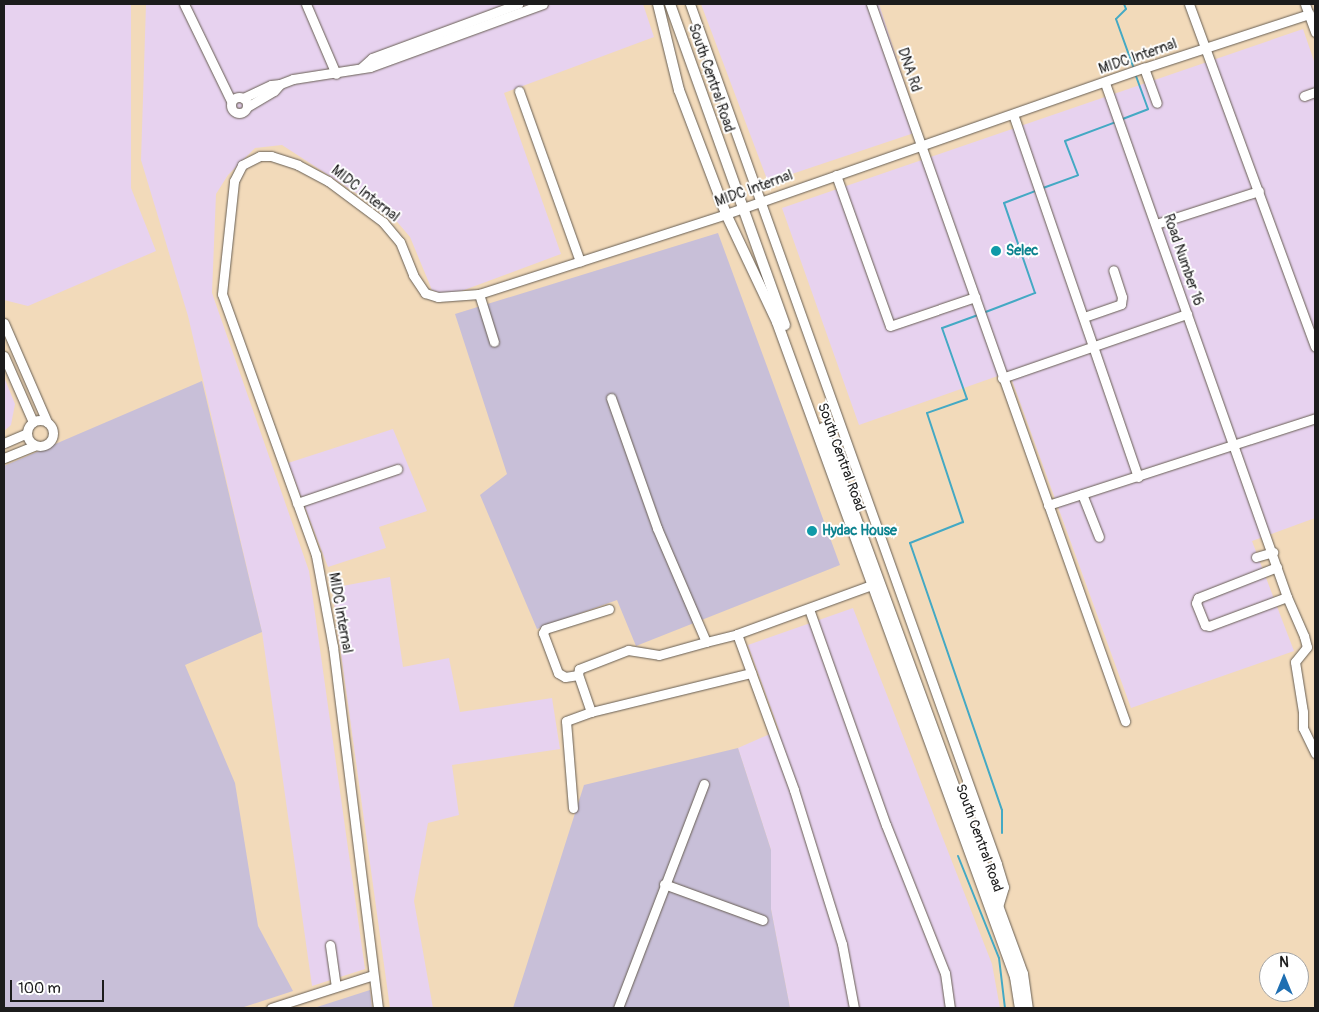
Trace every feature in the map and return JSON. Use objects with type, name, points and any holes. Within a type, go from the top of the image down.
[{"type":"main road","name":"South Central Road","points":[[658,4],[679,90],[726,214],[777,322],[1023,974],[1028,1008]]},
{"type":"main road","name":"South Central Road","points":[[670,4],[1015,976],[1020,1008]]},
{"type":"street","points":[[184,4],[231,101],[230,106],[236,113],[244,112],[247,107],[274,92],[280,84]]},
{"type":"street","points":[[306,4],[336,74]]},
{"type":"street","points":[[362,68],[372,58],[518,4]]},
{"type":"street","points":[[231,101],[238,97],[243,98],[271,84],[280,84],[293,79],[336,74],[362,68],[544,4]]},
{"type":"street","points":[[690,4],[997,864],[1004,887],[998,907]]},
{"type":"street","name":"DNA Rd","points":[[871,4],[1124,722]]},
{"type":"street","points":[[1189,4],[1259,191],[1276,246],[1315,347]]},
{"type":"street","points":[[1305,4],[1315,32]]},
{"type":"street","name":"MIDC Internal","points":[[378,1008],[333,647],[316,555],[222,294],[234,181],[242,165],[260,156],[271,156],[298,165],[328,181],[382,222],[400,242],[413,274],[424,293],[438,297],[479,294],[726,214],[761,200],[1144,68],[1309,14]]},
{"type":"street","points":[[1144,68],[1157,103]]},
{"type":"street","name":"Road Number 16","points":[[1105,83],[1273,552],[1287,597],[1307,647],[1295,662],[1303,712],[1303,728],[1315,753]]},
{"type":"street","points":[[519,91],[580,261]]},
{"type":"street","points":[[1304,96],[1315,92]]},
{"type":"street","points":[[243,98],[247,107]]},
{"type":"street","points":[[1014,114],[1138,477]]},
{"type":"street","points":[[836,175],[890,326],[976,299]]},
{"type":"street","points":[[1156,224],[1259,191]]},
{"type":"street","points":[[1084,317],[1121,304],[1122,297],[1112,270]]},
{"type":"street","points":[[479,294],[494,342]]},
{"type":"street","points":[[1002,378],[1187,314]]},
{"type":"street","points":[[4,323],[47,422],[53,431],[52,438],[46,445],[34,446],[4,458]]},
{"type":"street","points":[[4,356],[33,422]]},
{"type":"street","points":[[611,398],[657,528],[706,642]]},
{"type":"street","points":[[1048,505],[1235,446],[1315,418]]},
{"type":"street","points":[[33,422],[47,422]]},
{"type":"street","points":[[4,442],[27,433],[33,422]]},
{"type":"street","points":[[27,433],[34,446]]},
{"type":"street","points":[[297,503],[396,469]]},
{"type":"street","points":[[1082,494],[1099,537]]},
{"type":"street","points":[[1256,557],[1273,552]]},
{"type":"street","points":[[1277,567],[1198,598],[1196,603],[1205,625],[1209,626],[1287,597]]},
{"type":"street","points":[[591,712],[578,675],[583,665],[628,650],[659,655],[737,634],[876,583]]},
{"type":"street","points":[[809,608],[886,825],[945,973],[950,1008]]},
{"type":"street","points":[[578,675],[565,677],[558,673],[543,632],[546,629],[609,609]]},
{"type":"street","points":[[737,634],[794,790],[842,944],[854,1008]]},
{"type":"street","points":[[573,808],[566,721],[591,712],[751,673]]},
{"type":"street","points":[[620,1008],[664,884],[704,784]]},
{"type":"street","points":[[664,884],[762,920]]},
{"type":"street","points":[[330,945],[336,987]]},
{"type":"street","points":[[271,1008],[373,975]]},
{"type":"shaded area","points":[[4,4],[131,4],[131,188],[156,251],[28,306],[4,300]]},
{"type":"shaded area","points":[[146,4],[643,4],[654,37],[504,93],[561,254],[448,296],[432,290],[410,237],[393,217],[282,145],[255,148],[228,175],[216,194],[212,293],[309,571],[365,969],[312,986],[262,632],[188,316],[141,160]]},
{"type":"shaded area","points":[[701,4],[879,4],[920,131],[768,182]]},
{"type":"shaded area","points":[[1303,29],[1315,64],[1315,518],[1252,541],[1294,651],[1131,708],[1009,372],[859,425],[782,208]]},
{"type":"shaded area","points":[[718,233],[840,565],[636,646],[617,600],[537,629],[480,495],[507,474],[455,314]]},
{"type":"shaded area","points":[[4,377],[15,404],[11,425],[4,431]]},
{"type":"shaded area","points":[[202,381],[262,632],[185,665],[235,783],[258,926],[293,991],[241,1008],[4,1008],[4,466]]},
{"type":"shaded area","points":[[393,429],[427,511],[379,527],[386,548],[328,567],[288,463]]},
{"type":"shaded area","points":[[390,577],[403,667],[449,658],[460,712],[552,698],[560,749],[452,765],[459,815],[428,823],[414,901],[433,1008],[390,1008],[332,588]]},
{"type":"shaded area","points":[[853,608],[992,964],[1000,1008],[790,1008],[771,909],[771,850],[738,748],[779,730],[748,645]]},
{"type":"shaded area","points":[[738,748],[771,850],[771,909],[790,1008],[513,1008],[584,785]]},
{"type":"shaded area","points":[[370,990],[372,1008],[314,1008]]},
{"type":"waterway","points":[[1124,4],[1126,9],[1116,19],[1134,69]]},
{"type":"waterway","points":[[1120,120],[1148,109],[1135,74]]},
{"type":"waterway","points":[[1043,188],[1078,175],[1065,141],[1116,122]]},
{"type":"waterway","points":[[983,313],[1035,293],[1004,203],[1036,191]]},
{"type":"waterway","points":[[978,315],[942,328],[967,399],[927,413],[963,522],[910,543],[1002,810],[1002,833]]},
{"type":"waterway","points":[[958,856],[999,958],[1005,1008]]},
{"type":"place","name":"Selec","points":[[996,251]]},
{"type":"place","name":"Hydac House","points":[[812,531]]}]
